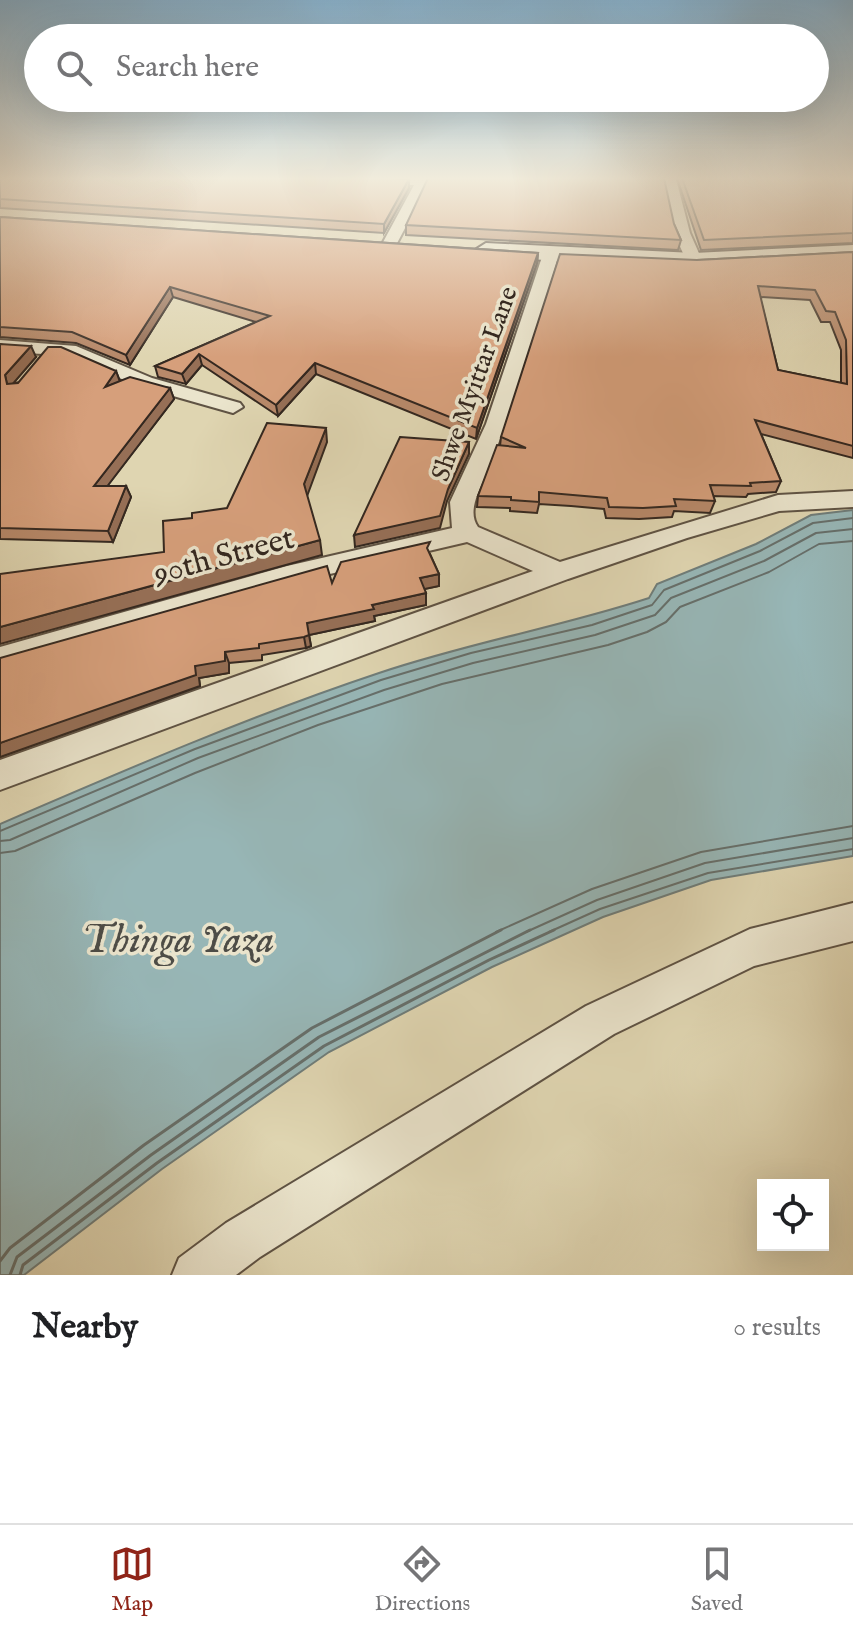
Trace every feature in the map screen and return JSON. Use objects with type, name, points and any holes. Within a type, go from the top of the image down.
[{"type":"main road","points":[[383,244],[420,246]]},
{"type":"main road","points":[[464,249],[694,260],[853,252]]},
{"type":"street","points":[[383,244],[386,238]]},
{"type":"street","points":[[684,238],[694,260]]},
{"type":"street","name":"Shwe Myittar Lane","points":[[469,533],[462,524],[462,502],[497,424],[551,254]]},
{"type":"street","points":[[0,346],[69,350],[145,382],[233,407]]},
{"type":"street","points":[[0,775],[559,572],[778,503],[853,499]]},
{"type":"street","points":[[469,533],[559,572]]},
{"type":"street","name":"90th Street","points":[[0,658],[287,575],[469,533]]},
{"type":"street","points":[[196,1275],[243,1240],[600,1020],[750,948],[853,922]]},
{"type":"water","name":"Thinga Yaza","points":[[853,510],[853,856],[711,880],[603,917],[492,967],[329,1052],[162,1169],[24,1275],[0,1275],[0,824],[188,744],[331,690],[413,662],[649,598],[657,584],[756,544],[811,515]]},
{"type":"building","points":[[0,238],[321,238],[538,253],[477,428],[315,363],[276,405],[199,354],[182,374],[155,366],[270,316],[170,287],[126,355],[72,332],[0,327]]},
{"type":"building","points":[[853,252],[853,446],[755,420],[781,481],[750,483],[751,486],[710,485],[715,501],[674,499],[676,506],[643,508],[609,507],[607,498],[539,492],[539,502],[478,496],[497,445],[526,448],[501,437],[560,254],[697,260]],"holes":[[[758,286],[815,290],[826,311],[835,312],[846,340],[847,384],[778,370]]]},
{"type":"building","points":[[0,344],[31,346],[5,375],[7,384],[18,383],[48,347],[61,347],[116,371],[105,387],[130,377],[170,388],[94,486],[126,486],[108,531],[0,528]]},
{"type":"building","points":[[267,423],[326,428],[304,484],[320,540],[0,627],[0,574],[164,552],[163,521],[192,518],[192,513],[227,508]]},
{"type":"building","points":[[400,437],[469,442],[448,489],[440,516],[354,535]]},
{"type":"building","points":[[430,542],[427,548],[439,574],[420,578],[426,593],[372,605],[374,609],[307,623],[309,635],[304,637],[259,644],[259,648],[225,652],[225,661],[195,666],[196,675],[0,743],[0,658],[327,566],[332,583],[341,562]]}]
